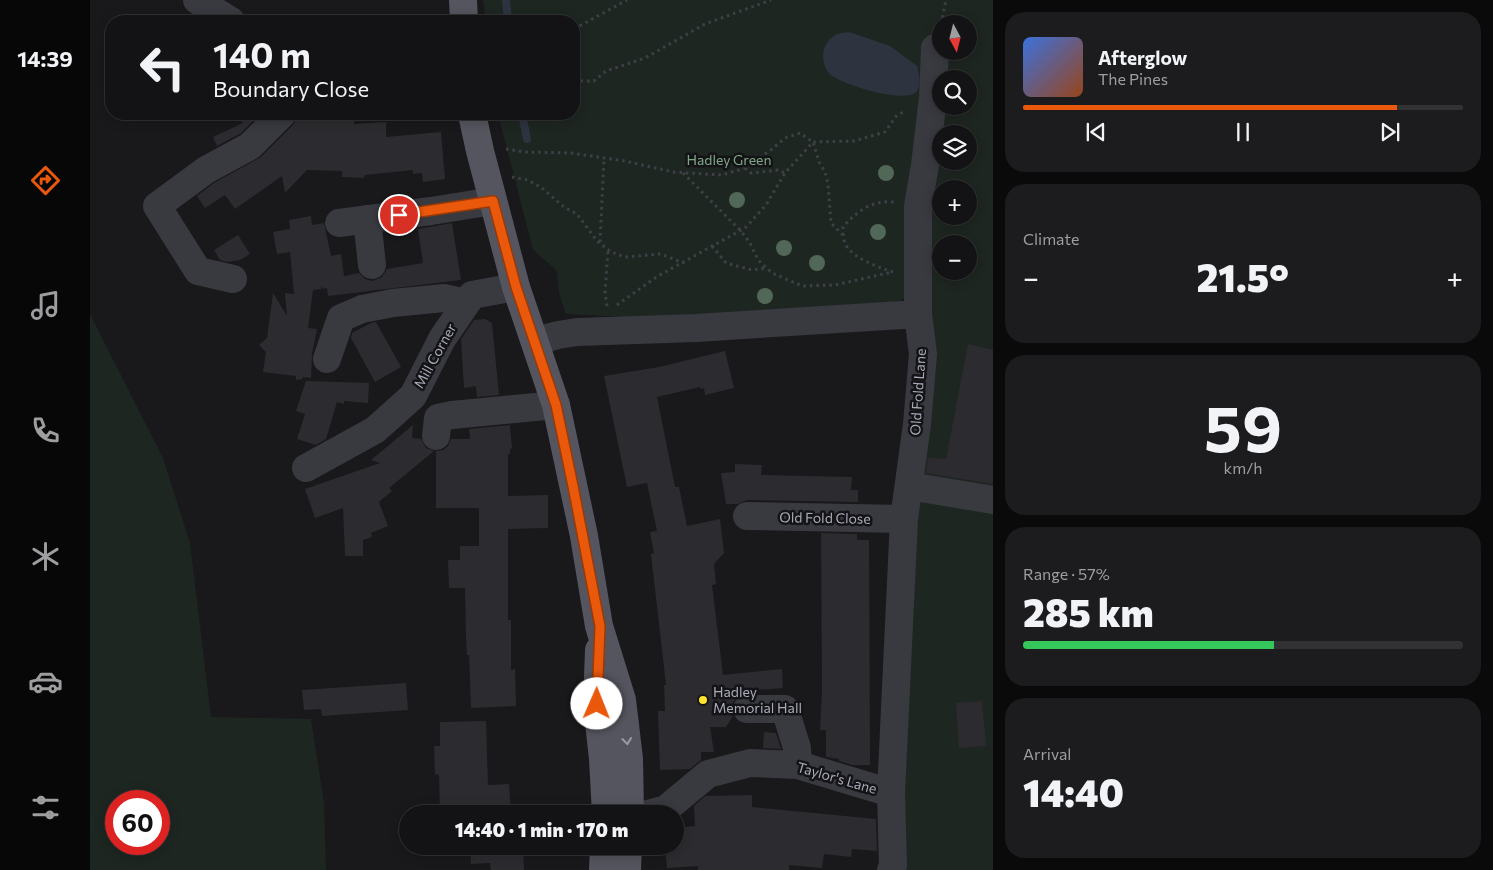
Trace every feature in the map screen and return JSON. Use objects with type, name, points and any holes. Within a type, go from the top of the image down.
[{"type":"main road","points":[[463,0],[464,15]]},
{"type":"main road","points":[[473,120],[516,287],[536,341],[556,405],[584,536],[600,626],[622,700],[629,759],[630,805]]},
{"type":"main road","points":[[600,626],[597,704],[606,805]]},
{"type":"main road","points":[[603,870],[604,855]]},
{"type":"main road","points":[[627,870],[628,855]]},
{"type":"street","points":[[197,0],[221,15]]},
{"type":"street","name":"Old Fold Lane","points":[[891,870],[893,865],[891,793],[904,520],[924,354],[918,314],[905,274],[925,165],[932,106]]},
{"type":"street","points":[[233,279],[198,271],[157,206],[206,170],[250,146],[276,120]]},
{"type":"street","points":[[339,223],[367,219],[490,189]]},
{"type":"street","points":[[367,219],[372,265]]},
{"type":"street","name":"Mill Corner","points":[[306,468],[375,430],[413,396],[442,339],[472,295],[516,287]]},
{"type":"street","points":[[327,359],[341,318],[362,308],[444,298],[466,303]]},
{"type":"street","points":[[536,341],[578,332],[696,328],[918,314]]},
{"type":"street","points":[[436,436],[438,418],[556,405]]},
{"type":"street","points":[[909,486],[993,500]]},
{"type":"street","name":"Old Fold Close","points":[[746,516],[904,520]]},
{"type":"street","points":[[747,709],[785,709],[797,748],[798,765]]},
{"type":"street","name":"Taylor's Lane","points":[[670,805],[708,774],[750,763],[798,765],[891,793]]},
{"type":"path","points":[[580,27],[627,0]]},
{"type":"path","points":[[580,81],[594,81],[606,71],[645,58],[705,24],[770,0]]},
{"type":"path","points":[[608,249],[605,293],[607,312],[658,276],[746,228],[766,204],[785,173],[813,142],[854,141],[886,132],[897,115],[932,98]]},
{"type":"path","points":[[499,148],[526,152],[571,153],[683,173],[722,175],[745,168],[785,138],[800,132],[813,142],[828,184],[831,223],[844,236]]},
{"type":"path","points":[[600,243],[604,159]]},
{"type":"path","points":[[745,168],[751,173],[778,170],[785,173]]},
{"type":"path","points":[[683,173],[740,231],[750,243],[758,260],[772,273],[802,286],[835,285],[905,274]]},
{"type":"path","points":[[490,189],[505,175],[528,180],[542,188],[564,207],[577,214],[600,243],[608,249],[625,257],[661,254],[683,263]]},
{"type":"path","points":[[905,274],[871,264],[849,251],[844,241],[843,227],[852,216],[868,205],[885,201],[918,206]]},
{"type":"path","points":[[712,246],[726,264],[752,270],[767,268]]},
{"type":"green space","name":"Hadley Green","points":[[483,0],[993,0],[993,870],[899,870],[912,291],[901,301],[721,322],[566,314],[559,293],[557,271],[533,250],[500,120],[580,120],[580,15],[485,15]]},
{"type":"green space","points":[[90,314],[163,458],[190,543],[211,717],[311,719],[324,803],[326,870],[90,870]]},
{"type":"water","points":[[849,32],[890,46],[917,66],[919,83],[916,92],[899,96],[871,91],[845,82],[829,73],[823,57],[825,46],[833,37]]},
{"type":"building","points":[[240,120],[254,120],[241,133],[217,146],[213,137],[243,123]]},
{"type":"building","points":[[296,120],[354,120],[354,124],[386,122],[386,137],[441,132],[445,179],[423,182],[422,173],[413,174],[413,170],[365,175],[364,178],[342,177],[342,171],[307,170],[285,193],[282,176],[235,209],[225,195],[205,208],[197,196],[214,183],[261,157]]},
{"type":"building","points":[[311,216],[312,225],[324,223],[331,256],[341,254],[344,276],[359,273],[365,279],[373,281],[382,277],[387,269],[423,263],[418,229],[452,223],[461,280],[328,296],[327,288],[323,289],[322,286],[321,289],[313,290],[308,328],[317,329],[312,354],[311,378],[303,377],[296,380],[296,376],[263,372],[266,352],[259,345],[267,338],[273,293],[287,316],[285,293],[294,294],[290,252],[277,254],[273,232],[290,229],[289,220]]},
{"type":"building","points":[[238,235],[250,254],[240,260],[227,262],[220,260],[214,250]]},
{"type":"building","points":[[485,319],[492,323],[499,395],[477,397],[476,386],[464,388],[461,339],[474,320]]},
{"type":"building","points":[[376,322],[401,367],[375,382],[351,338],[352,333]]},
{"type":"building","points":[[968,344],[993,350],[993,484],[926,473],[928,458],[946,459]]},
{"type":"building","points":[[725,351],[734,388],[705,395],[704,388],[701,389],[700,387],[657,397],[675,487],[679,487],[687,526],[720,519],[724,553],[714,564],[716,584],[712,585],[723,675],[782,669],[783,688],[741,691],[741,695],[733,702],[731,709],[733,716],[726,727],[710,727],[714,752],[701,752],[701,760],[690,769],[660,770],[658,711],[665,711],[664,685],[666,685],[651,554],[654,553],[650,532],[657,531],[647,483],[627,487],[604,376],[659,367]]},
{"type":"building","points":[[306,381],[369,383],[368,403],[344,401],[344,404],[337,402],[326,439],[316,445],[297,439],[305,414],[296,411]]},
{"type":"building","points":[[413,425],[412,438],[421,439],[426,448],[434,451],[389,488],[392,491],[379,502],[388,526],[371,533],[372,537],[363,540],[363,556],[345,556],[343,508],[315,518],[305,489],[380,463],[371,460]]},
{"type":"building","points":[[510,425],[512,448],[510,449],[510,454],[508,454],[508,496],[548,495],[548,528],[508,529],[508,620],[511,620],[511,670],[515,669],[516,706],[471,708],[465,588],[449,588],[448,560],[460,560],[460,546],[479,546],[479,508],[436,508],[436,451],[443,450],[448,446],[451,439],[470,439],[469,429]]},
{"type":"building","points":[[735,464],[762,465],[761,475],[852,477],[851,490],[858,490],[858,502],[747,500],[738,504],[726,504],[721,473],[735,472]]},
{"type":"building","points":[[821,533],[857,534],[857,540],[869,540],[870,765],[852,765],[839,761],[839,759],[826,757],[826,730],[820,730],[822,690]]},
{"type":"building","points":[[406,683],[408,710],[322,716],[321,709],[304,710],[302,690]]},
{"type":"building","points":[[982,701],[986,746],[959,748],[956,703]]},
{"type":"building","points":[[486,721],[488,785],[509,784],[510,805],[440,805],[439,775],[435,774],[434,746],[440,746],[440,722]]},
{"type":"building","points":[[764,732],[776,733],[781,749],[763,748]]},
{"type":"building","points":[[752,795],[752,807],[876,819],[877,851],[852,849],[851,857],[824,854],[822,868],[789,865],[789,870],[698,870],[698,866],[667,868],[666,855],[684,855],[684,827],[695,826],[694,806],[705,796]]},
{"type":"building","points":[[470,855],[523,855],[524,870],[491,870],[490,863],[471,864]]},
{"type":"waterway","points":[[506,0],[507,15]]},
{"type":"waterway","points":[[523,120],[527,139]]},
{"type":"place","name":"Hadley Memorial Hall","points":[[703,700]]},
{"type":"route","points":[[399,215],[493,201],[516,287],[536,341],[556,405],[584,536],[600,626],[597,704]]}]
